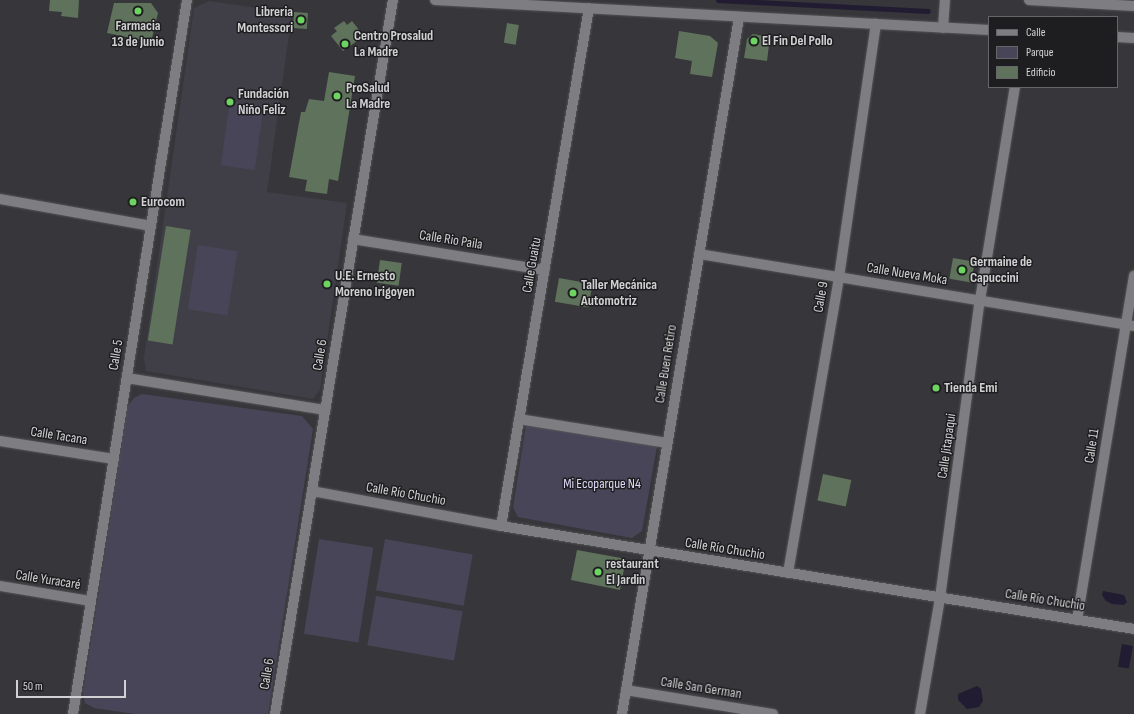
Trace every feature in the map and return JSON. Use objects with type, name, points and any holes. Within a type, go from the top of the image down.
[{"type":"street","name":"Calle 5","points":[[76,714],[91,601],[187,0]]},
{"type":"street","name":"Calle 6","points":[[275,714],[393,0]]},
{"type":"street","points":[[435,0],[590,8],[629,5],[739,18],[988,30]]},
{"type":"street","points":[[943,28],[945,0]]},
{"type":"street","points":[[1029,0],[1134,6]]},
{"type":"street","name":"Calle Guaitu","points":[[501,526],[590,8]]},
{"type":"street","name":"Calle Buen Retiro","points":[[622,714],[739,18]]},
{"type":"street","name":"Calle 9","points":[[788,573],[839,277],[876,24]]},
{"type":"street","points":[[1118,37],[1134,38]]},
{"type":"street","name":"Calle Jitapaqui","points":[[920,714],[940,598],[980,300],[1015,88]]},
{"type":"street","points":[[0,199],[151,226]]},
{"type":"street","name":"Calle Rio Paila","points":[[353,239],[545,270]]},
{"type":"street","name":"Calle Nueva Moka","points":[[699,254],[1130,325]]},
{"type":"street","name":"Calle 11","points":[[1077,620],[1130,325],[1134,276]]},
{"type":"street","points":[[127,378],[325,410]]},
{"type":"street","points":[[519,419],[667,443]]},
{"type":"street","name":"Calle Tacana","points":[[0,441],[114,459]]},
{"type":"street","name":"Calle Río Chuchio","points":[[312,491],[501,526],[1134,629]]},
{"type":"street","name":"Calle Yuracaré","points":[[0,586],[91,601]]},
{"type":"street","name":"Calle San German","points":[[626,690],[773,714]]},
{"type":"shaded area","points":[[209,1],[292,13],[267,192],[347,203],[320,390],[313,399],[146,371],[144,358],[194,8]]},
{"type":"shaded area","points":[[1103,591],[1124,595],[1127,602],[1124,605],[1112,604],[1106,601],[1102,595]]},
{"type":"shaded area","points":[[1122,644],[1133,646],[1129,669],[1118,667]]},
{"type":"shaded area","points":[[977,686],[981,689],[983,701],[979,707],[967,709],[958,700],[958,694]]},
{"type":"green space","points":[[230,101],[264,106],[255,170],[221,165]]},
{"type":"green space","points":[[198,245],[238,251],[227,315],[188,309]]},
{"type":"green space","points":[[142,394],[302,416],[313,429],[268,714],[135,714],[94,708],[85,703],[83,693],[128,406],[134,398]]},
{"type":"green space","name":"Mi Ecoparque N4","points":[[526,425],[657,446],[642,531],[632,538],[518,517],[513,507]]},
{"type":"green space","points":[[319,539],[373,548],[358,642],[304,634]]},
{"type":"green space","points":[[385,539],[473,554],[464,606],[376,590]]},
{"type":"green space","points":[[376,596],[463,611],[454,661],[367,645]]},
{"type":"building","points":[[50,0],[79,0],[78,18],[61,16],[62,12],[49,11]]},
{"type":"building","points":[[114,3],[151,3],[158,13],[151,42],[107,33]]},
{"type":"building","name":"Libreria Montessori","points":[[294,12],[308,13],[307,29],[293,28]]},
{"type":"building","name":"Centro Prosalud La Madre","points":[[344,21],[347,25],[352,21],[364,36],[343,51],[331,36],[337,31],[334,28]]},
{"type":"building","points":[[507,23],[519,25],[516,45],[504,43]]},
{"type":"building","points":[[679,31],[710,36],[718,43],[712,77],[690,74],[692,61],[675,58]]},
{"type":"building","points":[[753,34],[770,37],[767,61],[744,58],[747,39]]},
{"type":"building","points":[[329,72],[355,76],[338,181],[329,179],[327,194],[305,191],[307,180],[289,177],[301,112],[305,112],[309,99],[324,101]]},
{"type":"building","points":[[166,226],[191,230],[173,344],[148,341]]},
{"type":"building","name":"Germaine de Capuccini","points":[[953,258],[975,262],[971,283],[949,279]]},
{"type":"building","points":[[380,260],[402,263],[399,286],[377,283]]},
{"type":"building","name":"Taller Mecánica Automotriz","points":[[559,278],[592,284],[588,308],[555,302]]},
{"type":"building","points":[[823,474],[851,480],[846,506],[817,500]]},
{"type":"building","name":"restaurant El Jardin","points":[[577,550],[621,558],[625,564],[620,590],[571,580]]},
{"type":"waterway","points":[[718,0],[928,11]]},
{"type":"place","name":"Farmacia 13 de Junio","points":[[138,11]]},
{"type":"place","name":"Libreria Montessori","points":[[301,20]]},
{"type":"place","name":"El Fin Del Pollo","points":[[754,41]]},
{"type":"place","name":"Centro Prosalud La Madre","points":[[345,44]]},
{"type":"place","name":"ProSalud La Madre","points":[[337,96]]},
{"type":"place","name":"Fundación Niño Feliz","points":[[230,102]]},
{"type":"place","name":"Eurocom","points":[[133,202]]},
{"type":"place","name":"Germaine de Capuccini","points":[[962,270]]},
{"type":"place","name":"U.E. Ernesto Moreno Irigoyen","points":[[327,284]]},
{"type":"place","name":"Taller Mecánica Automotriz","points":[[573,293]]},
{"type":"place","name":"Tienda Emi","points":[[936,388]]},
{"type":"place","name":"restaurant El Jardin","points":[[598,572]]}]
